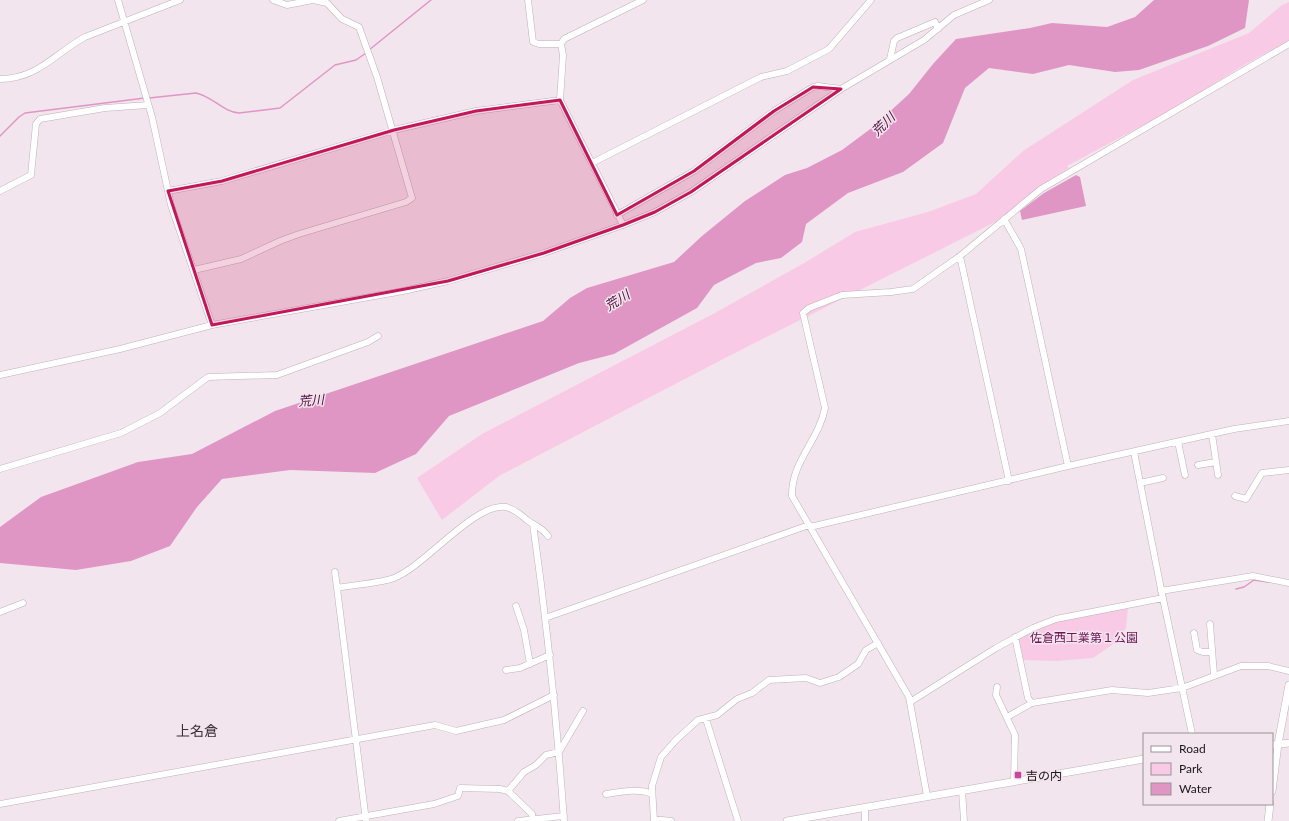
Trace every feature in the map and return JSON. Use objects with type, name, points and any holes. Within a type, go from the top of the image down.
[{"type":"street","points":[[118,0],[126,22],[148,105],[171,205],[212,325]]},
{"type":"street","points":[[0,79],[16,78],[30,74],[45,66],[76,42],[180,0]]},
{"type":"street","points":[[194,270],[241,259],[299,234],[411,200],[412,198],[393,130],[359,27],[342,19],[327,3],[313,0],[287,5],[273,0]]},
{"type":"street","points":[[528,0],[533,42],[539,44],[561,44]]},
{"type":"street","points":[[623,225],[560,100],[563,55],[561,44],[564,39],[643,0]]},
{"type":"street","points":[[592,163],[761,77],[787,71],[826,51],[871,0]]},
{"type":"street","points":[[0,375],[120,349],[212,325],[403,291],[448,281],[544,253],[623,225],[655,212],[691,192],[842,89],[924,40],[959,12],[989,0]]},
{"type":"street","points":[[890,59],[894,42],[897,38],[935,22],[938,29]]},
{"type":"street","points":[[927,796],[909,697],[792,496],[792,482],[796,467],[822,419],[825,408],[803,313],[809,308],[842,295],[913,289],[960,256],[1041,188],[1289,44]]},
{"type":"street","points":[[618,215],[694,171],[774,111],[812,87],[818,86],[842,89]]},
{"type":"street","points":[[168,191],[222,181],[393,130],[476,111],[560,100]]},
{"type":"street","points":[[0,191],[31,175],[36,124],[40,119],[105,108],[148,105]]},
{"type":"street","points":[[1004,219],[1021,249],[1068,466]]},
{"type":"street","points":[[960,256],[1009,481]]},
{"type":"street","points":[[0,469],[121,433],[160,413],[208,377],[218,375],[277,375],[368,342],[378,336]]},
{"type":"street","points":[[545,618],[809,526],[1212,434],[1274,422],[1289,421]]},
{"type":"street","points":[[1212,434],[1218,475]]},
{"type":"street","points":[[1178,442],[1185,475]]},
{"type":"street","points":[[1134,452],[1161,591],[1192,733]]},
{"type":"street","points":[[1198,465],[1216,462]]},
{"type":"street","points":[[1235,496],[1246,499],[1262,473],[1289,470]]},
{"type":"street","points":[[1140,483],[1163,478]]},
{"type":"street","points":[[337,588],[394,578],[432,552],[480,513],[497,507],[513,509],[533,524],[543,529],[548,536]]},
{"type":"street","points":[[518,821],[533,819],[564,819],[550,655],[533,524]]},
{"type":"street","points":[[335,572],[366,819]]},
{"type":"street","points":[[1161,591],[1253,576],[1289,583]]},
{"type":"street","points":[[910,702],[1015,637],[1056,619],[1163,598]]},
{"type":"street","points":[[0,612],[23,603]]},
{"type":"street","points":[[516,606],[524,630],[530,664]]},
{"type":"street","points":[[1210,624],[1214,675]]},
{"type":"street","points":[[1194,633],[1197,650],[1212,652]]},
{"type":"street","points":[[1015,637],[1028,698],[1032,702]]},
{"type":"street","points":[[671,821],[654,820],[652,786],[662,757],[676,740],[698,720],[706,719],[717,714],[737,699],[752,693],[769,680],[806,678],[820,683],[839,677],[858,664],[866,650],[878,643]]},
{"type":"street","points":[[506,670],[520,668],[550,655]]},
{"type":"street","points":[[1007,717],[1032,702],[1112,690],[1148,693],[1182,688],[1232,668],[1250,665],[1268,666],[1289,671]]},
{"type":"street","points":[[1273,776],[1275,745],[1289,685]]},
{"type":"street","points":[[997,687],[996,695],[1015,735],[1014,780]]},
{"type":"street","points":[[0,804],[435,725],[456,731],[504,720],[554,695]]},
{"type":"street","points":[[508,791],[524,772],[536,765],[546,755],[559,752],[583,711]]},
{"type":"street","points":[[706,719],[738,821]]},
{"type":"street","points":[[1275,745],[1289,743]]},
{"type":"street","points":[[787,821],[807,819],[1014,780],[1143,759]]},
{"type":"street","points":[[339,821],[366,819],[434,804],[458,796],[460,788],[500,789],[508,791],[532,814],[533,819]]},
{"type":"street","points":[[962,790],[964,821]]},
{"type":"street","points":[[606,794],[646,791],[652,794]]},
{"type":"street","points":[[1268,821],[1270,805]]},
{"type":"street","points":[[864,808],[865,821]]},
{"type":"highlighted area","points":[[813,87],[841,89],[691,192],[655,212],[623,225],[544,253],[448,281],[212,325],[168,191],[222,181],[394,130],[476,111],[560,100],[617,215],[694,171],[774,111]]},
{"type":"green space","points":[[1289,2],[1289,40],[1239,68],[1175,108],[1067,166],[1069,168],[1048,181],[1010,214],[1004,215],[995,222],[727,357],[499,476],[442,520],[417,478],[482,434],[713,314],[806,262],[855,232],[928,212],[976,194],[1023,151],[1133,80],[1249,33],[1282,5]]},
{"type":"green space","name":"佐倉西工業第１公園","points":[[1128,607],[1126,628],[1112,645],[1093,658],[1057,661],[1022,660],[1017,638],[1058,620]]},
{"type":"water","name":"荒川","points":[[1154,0],[1249,0],[1245,28],[1208,46],[1139,70],[1115,72],[1069,65],[1033,74],[989,68],[965,88],[943,143],[903,172],[848,193],[806,224],[802,242],[781,258],[756,263],[714,285],[697,308],[614,354],[579,363],[449,416],[416,454],[375,473],[290,470],[222,479],[197,507],[170,546],[131,561],[76,570],[0,563],[0,527],[41,497],[138,462],[192,454],[275,411],[543,321],[570,298],[587,288],[674,262],[702,236],[745,201],[785,175],[807,168],[842,150],[873,127],[909,94],[933,64],[956,39],[1030,28],[1052,23],[1107,27],[1135,17]]},
{"type":"water","points":[[1076,175],[1080,177],[1086,206],[1022,220],[1020,211],[1044,193]]},
{"type":"waterway","points":[[369,50],[431,0]]},
{"type":"waterway","points":[[149,98],[196,93],[207,97],[233,112],[239,113],[280,108],[335,65],[356,60],[366,53]]},
{"type":"waterway","points":[[0,136],[25,113],[145,98]]},
{"type":"waterway","points":[[1236,589],[1244,587],[1254,580],[1268,582]]},
{"type":"place","name":"吉の内","points":[[1018,775]]},
{"type":"district","name":"上名倉","points":[[197,730]]}]
